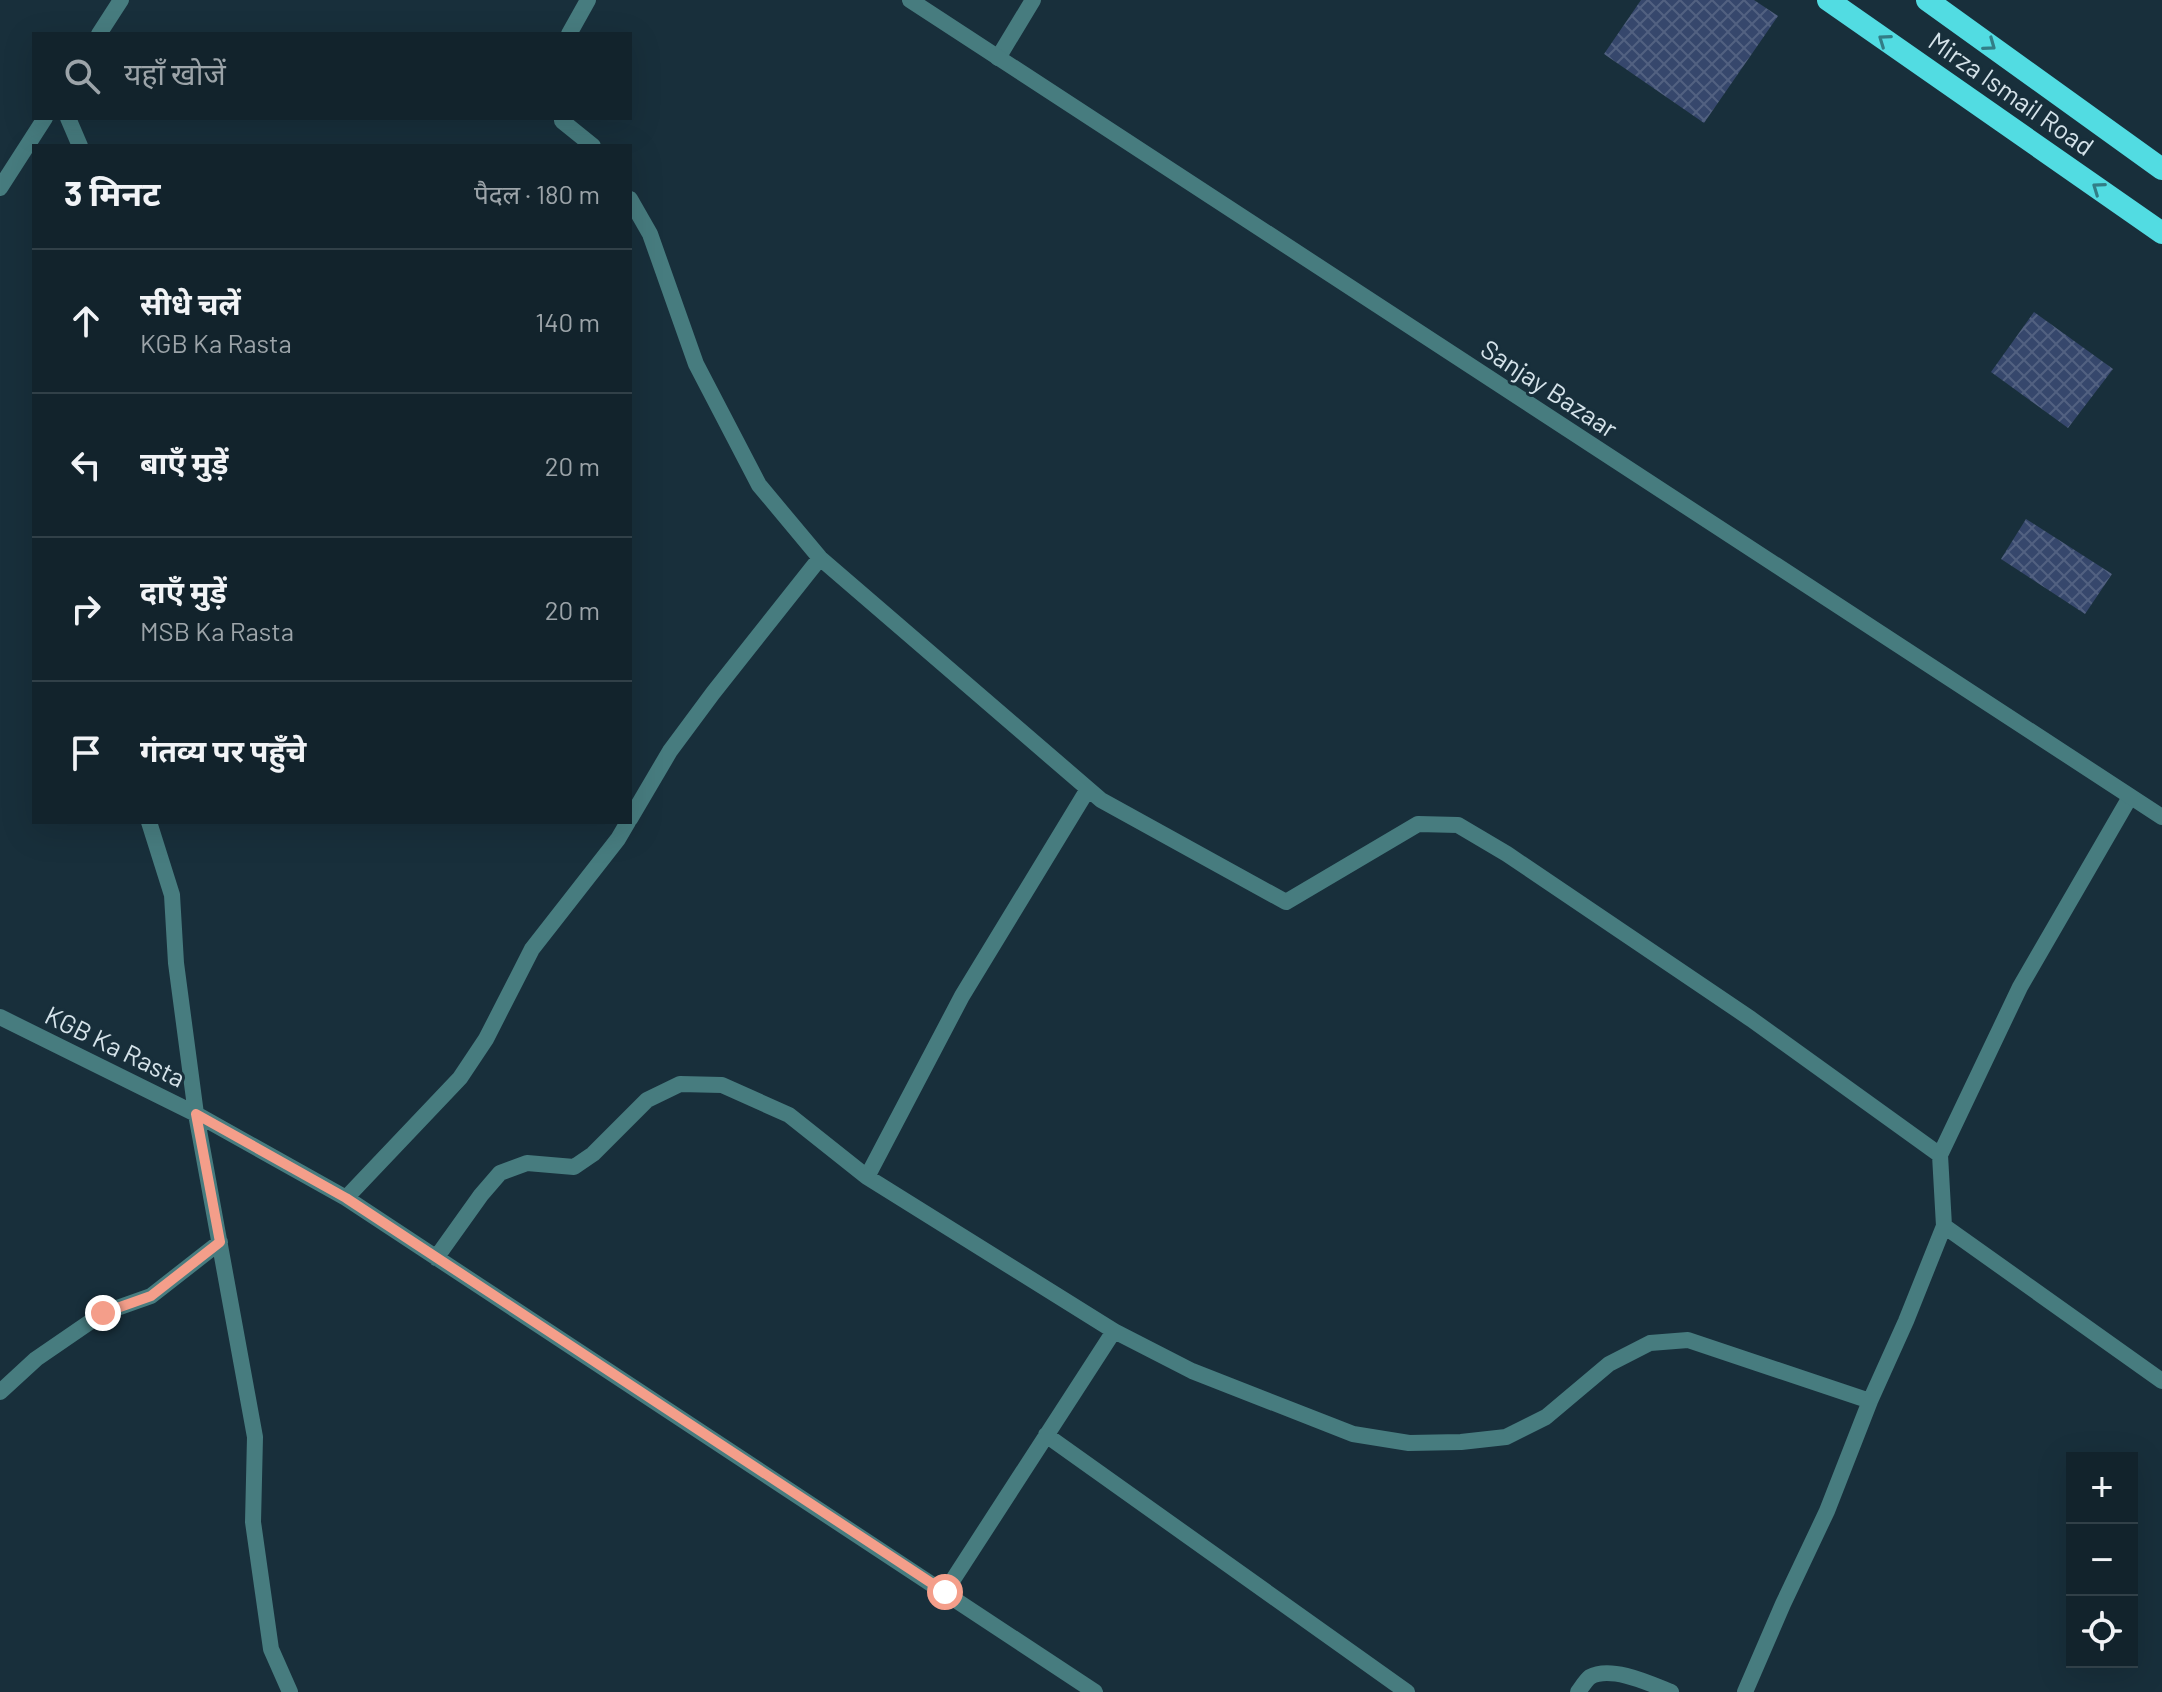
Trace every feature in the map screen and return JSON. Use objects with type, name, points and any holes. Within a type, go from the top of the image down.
[{"type":"highway","name":"Mirza Ismail Road","points":[[1828,0],[2162,233]]},
{"type":"highway","name":"Mirza Ismail Road","points":[[1927,0],[2162,169]]},
{"type":"street","points":[[100,32],[121,0]]},
{"type":"street","points":[[570,32],[588,0]]},
{"type":"street","name":"Sanjay Bazaar","points":[[910,0],[2162,817]]},
{"type":"street","points":[[998,58],[1033,0]]},
{"type":"street","points":[[0,188],[44,120]]},
{"type":"street","points":[[69,120],[79,144]]},
{"type":"street","points":[[562,120],[591,144]]},
{"type":"street","points":[[632,202],[650,234],[696,364],[759,485],[820,558],[1101,800],[1286,902],[1418,824],[1458,825],[1507,854],[1738,1010],[1940,1155]]},
{"type":"street","points":[[632,815],[670,751],[820,558]]},
{"type":"street","points":[[867,1177],[962,996],[1088,789]]},
{"type":"street","points":[[1745,1692],[1827,1511],[1944,1226],[1940,1155],[2020,987],[2130,797]]},
{"type":"street","points":[[150,824],[172,895],[176,963],[196,1114],[255,1437],[253,1522],[271,1649],[290,1692]]},
{"type":"street","points":[[346,1198],[460,1078],[486,1039],[532,949],[627,824]]},
{"type":"street","name":"KGB Ka Rasta","points":[[0,1017],[196,1114],[346,1198],[1094,1692]]},
{"type":"street","points":[[436,1258],[500,1173],[527,1163],[574,1167],[593,1154],[647,1100],[680,1084],[722,1085],[789,1115],[867,1177],[1114,1331],[1192,1371],[1353,1434],[1409,1443],[1506,1437],[1546,1417],[1609,1364],[1650,1343],[1688,1340],[1870,1401]]},
{"type":"street","points":[[1944,1226],[2162,1381]]},
{"type":"street","points":[[0,1392],[36,1359],[103,1313],[151,1296],[220,1242]]},
{"type":"street","points":[[945,1592],[1114,1331]]},
{"type":"street","points":[[1046,1435],[1407,1692]]},
{"type":"street","points":[[1578,1692],[1590,1677],[1626,1674],[1671,1692]]},
{"type":"building","points":[[1641,0],[1754,0],[1778,16],[1704,123],[1604,54]]},
{"type":"building","points":[[2034,312],[2113,369],[2068,428],[1991,372]]},
{"type":"building","points":[[2026,519],[2112,574],[2085,614],[2001,559]]},
{"type":"route","points":[[103,1313],[151,1296],[220,1242],[196,1114],[346,1198],[945,1592]]}]
